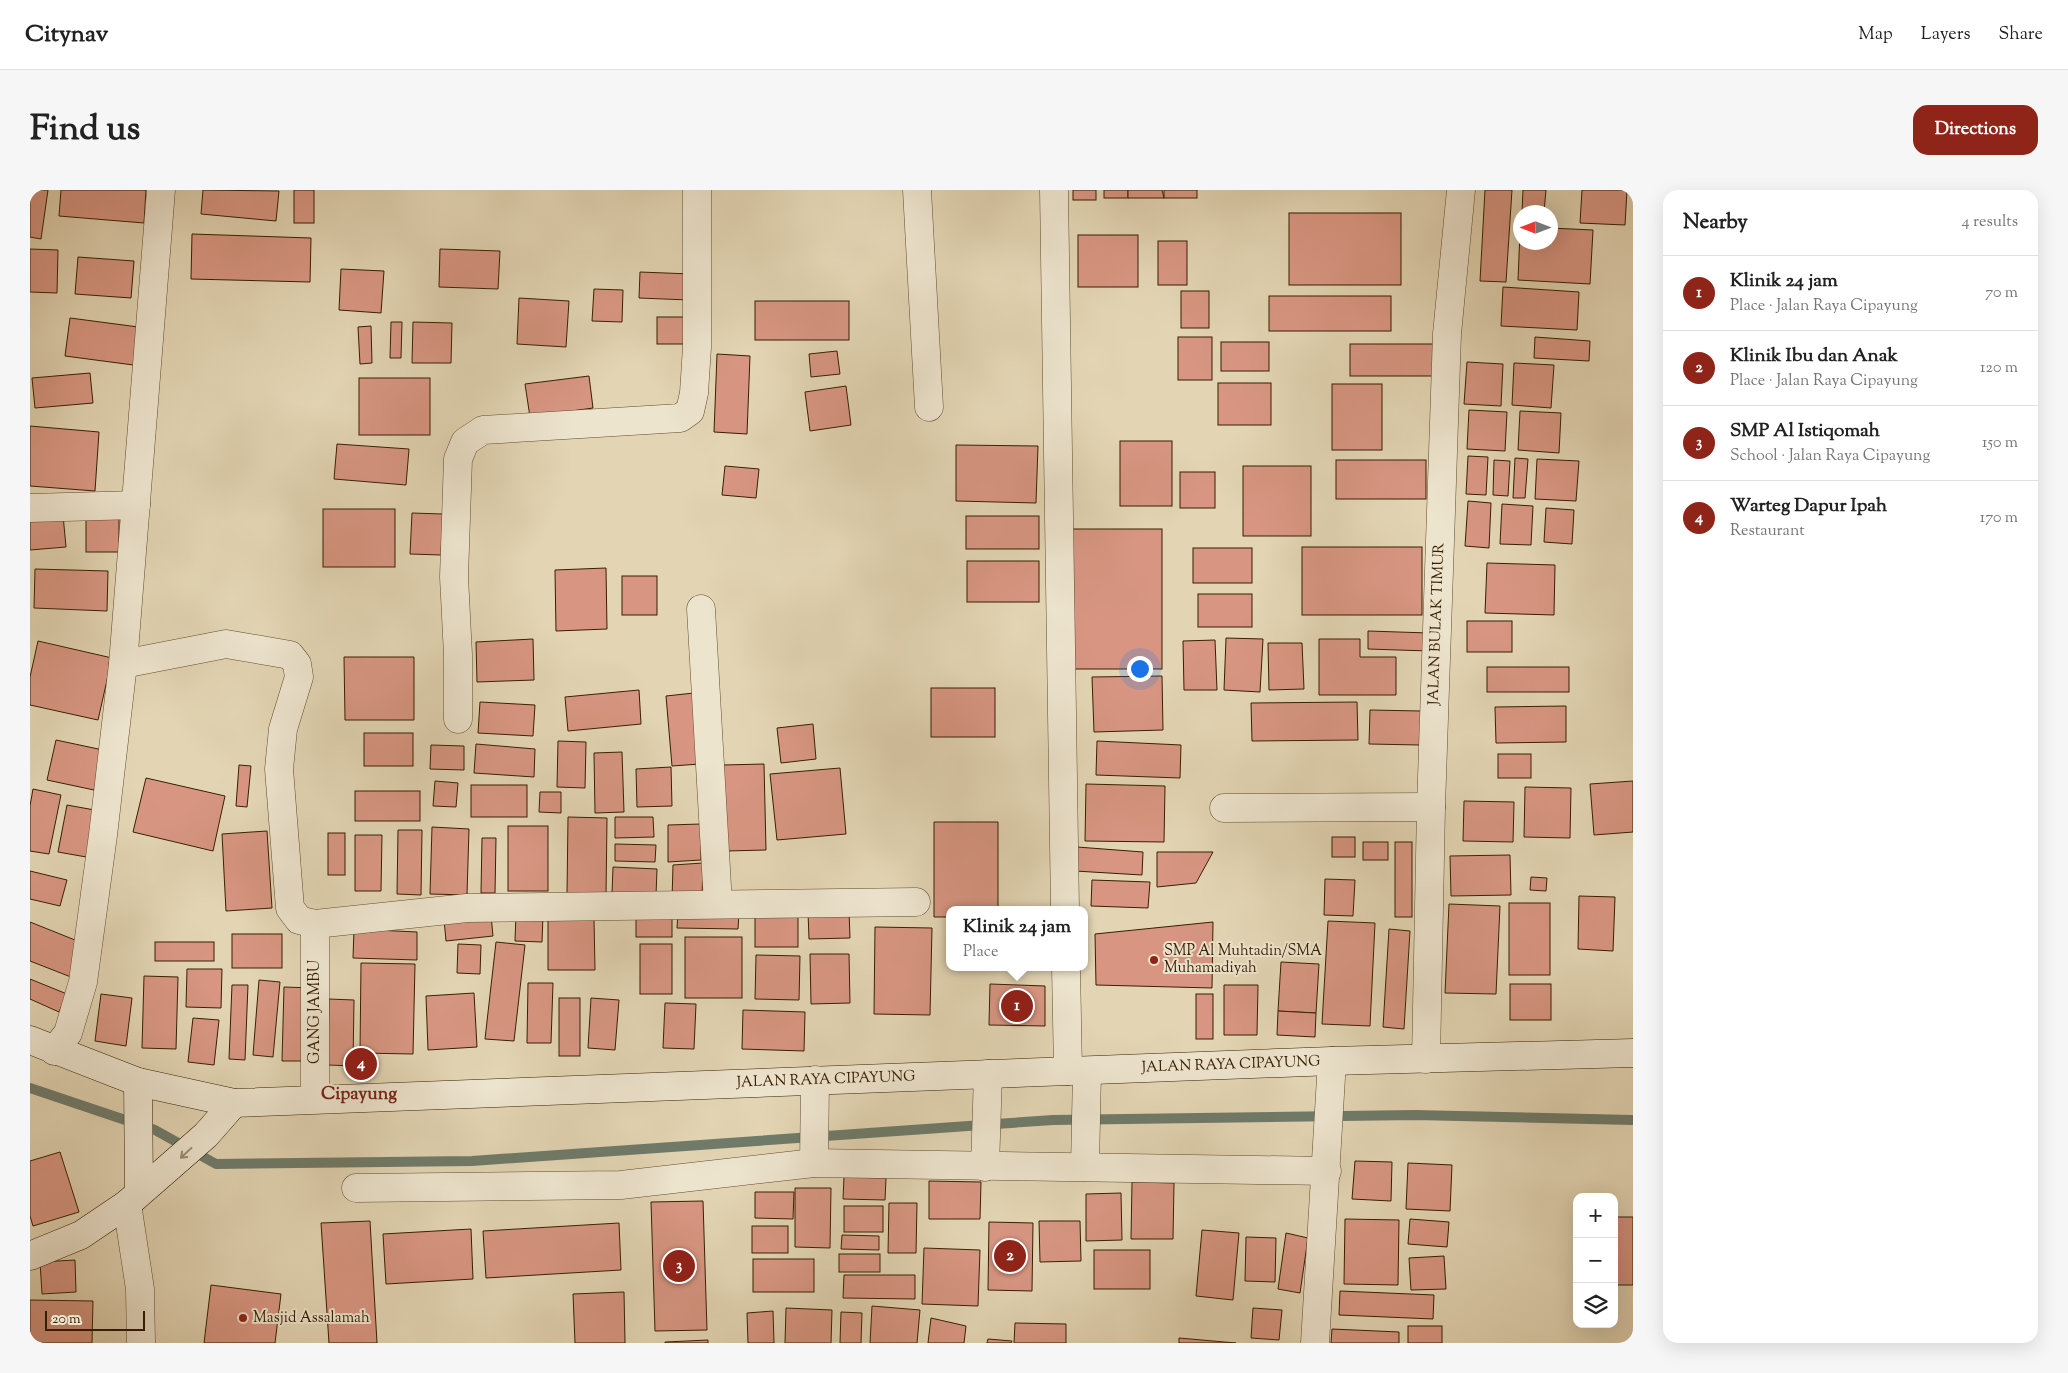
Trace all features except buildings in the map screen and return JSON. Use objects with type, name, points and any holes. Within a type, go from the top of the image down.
[{"type":"street","points":[[42,1045],[68,1033],[83,982],[123,664],[161,190]]},
{"type":"street","points":[[458,719],[458,655],[454,577],[458,459],[465,442],[483,430],[680,418],[690,411],[694,393],[697,347],[697,190]]},
{"type":"street","points":[[917,190],[930,407]]},
{"type":"street","points":[[1054,190],[1065,906]]},
{"type":"street","name":"JALAN BULAK TIMUR","points":[[1426,1059],[1431,808],[1447,334],[1461,190]]},
{"type":"street","points":[[30,508],[136,505]]},
{"type":"street","points":[[701,609],[718,904]]},
{"type":"street","points":[[123,664],[226,644],[290,655],[297,664],[299,677],[283,729],[279,769],[290,908],[299,920],[315,924],[467,908],[916,902]]},
{"type":"street","points":[[1224,808],[1431,808]]},
{"type":"street","name":"GANG JAMBU","points":[[315,924],[315,1099]]},
{"type":"street","points":[[1066,971],[1080,1080],[1086,1159]]},
{"type":"street","name":"JALAN RAYA CIPAYUNG","points":[[42,1045],[138,1082],[234,1103],[988,1074],[1080,1080],[1332,1071],[1426,1059],[1633,1053]]},
{"type":"street","points":[[1315,1343],[1332,1071]]},
{"type":"street","points":[[986,1160],[988,1074]]},
{"type":"street","points":[[814,1156],[815,1080]]},
{"type":"street","points":[[138,1082],[137,1159],[133,1198],[140,1289],[141,1343]]},
{"type":"street","points":[[30,1256],[81,1235],[133,1198],[166,1172],[206,1135],[234,1103]]},
{"type":"street","points":[[356,1188],[621,1185],[814,1156],[986,1160],[1327,1158]]},
{"type":"waterway","points":[[30,1088],[155,1130],[216,1164],[472,1161],[1053,1120],[1415,1115],[1633,1120]]},
{"type":"place","name":"SMP Al Muhtadin/SMA Muhamadiyah","points":[[1154,960]]},
{"type":"place","name":"Klinik 24 jam","points":[[1017,1006]]},
{"type":"place","name":"Warteg Dapur Ipah","points":[[361,1064]]},
{"type":"place","name":"Klinik Ibu dan Anak","points":[[1010,1256]]},
{"type":"place","name":"SMP Al Istiqomah","points":[[679,1266]]},
{"type":"place","name":"Masjid Assalamah","points":[[243,1318]]},
{"type":"district","name":"Cipayung","points":[[359,1095]]}]
